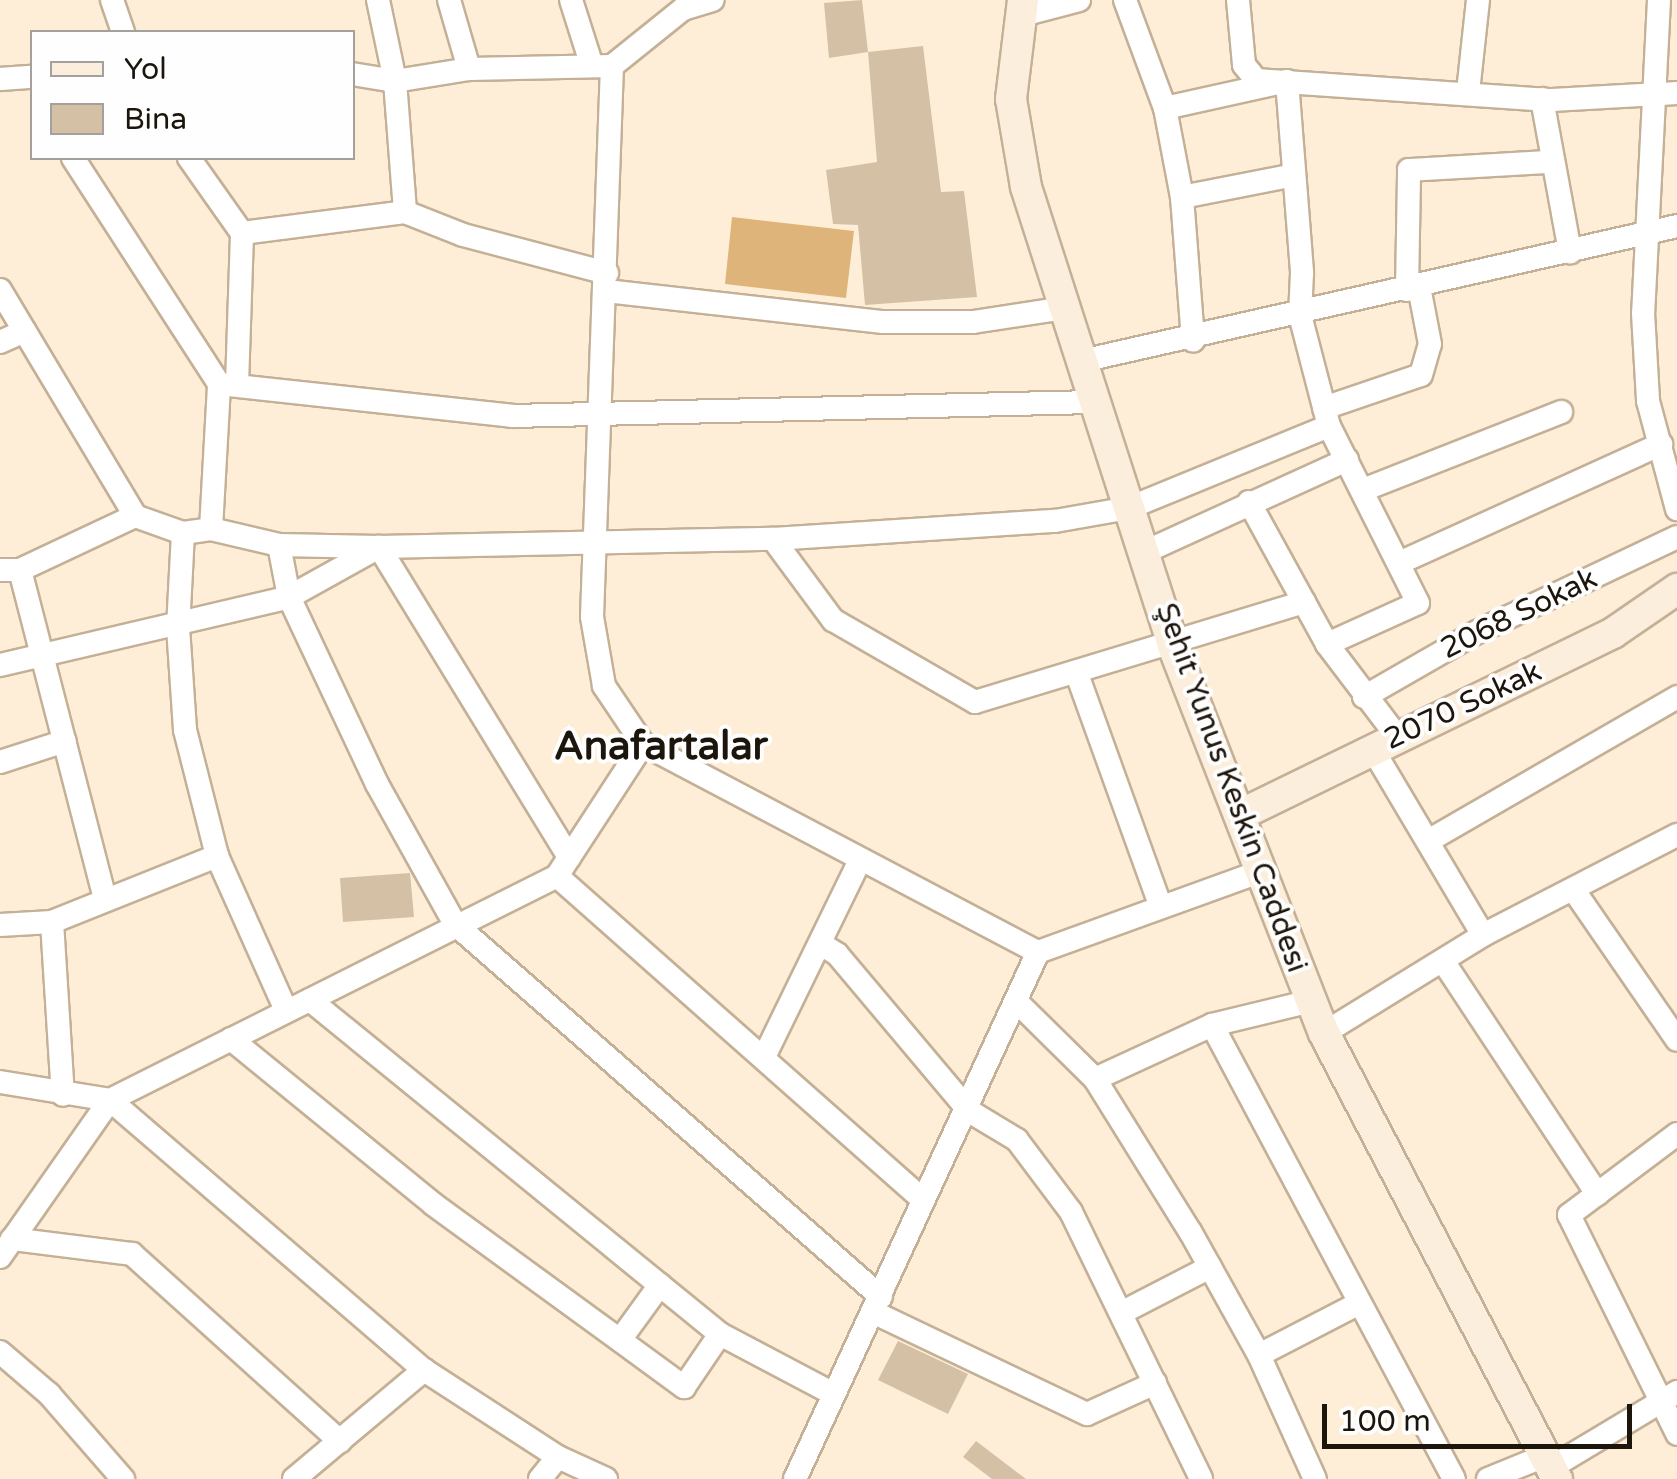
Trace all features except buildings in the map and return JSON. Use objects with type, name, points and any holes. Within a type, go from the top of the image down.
[{"type":"street","points":[[112,0],[122,30]]},
{"type":"street","points":[[378,0],[396,80],[404,212]]},
{"type":"street","points":[[449,0],[469,70]]},
{"type":"street","points":[[571,0],[601,64],[606,282],[590,545],[592,617],[604,686],[643,744],[859,862],[1038,952]]},
{"type":"street","points":[[355,74],[396,80],[469,70],[601,64],[683,9],[713,0]]},
{"type":"street","points":[[1023,7],[1078,0]]},
{"type":"street","points":[[1125,0],[1165,108],[1182,197],[1193,341]]},
{"type":"street","points":[[1238,0],[1244,65],[1256,80],[1542,100],[1677,93]]},
{"type":"street","points":[[1468,92],[1478,0]]},
{"type":"street","points":[[1659,0],[1644,235],[1648,401],[1665,433],[1677,509]]},
{"type":"street","name":"Şehit Yunus Keskin Caddesi","points":[[1023,7],[1011,98],[1026,187],[1064,308],[1086,360],[1092,402],[1147,551],[1173,646],[1264,870],[1324,1033],[1552,1467]]},
{"type":"street","points":[[0,79],[30,77]]},
{"type":"street","points":[[1165,108],[1287,81]]},
{"type":"street","points":[[1287,81],[1300,315],[1326,417],[1418,603],[1326,644]]},
{"type":"street","points":[[1542,100],[1549,162],[1570,252]]},
{"type":"street","points":[[74,160],[228,384],[512,416],[598,410],[1092,402]]},
{"type":"street","points":[[190,160],[242,233],[211,530]]},
{"type":"street","points":[[0,290],[135,516],[183,534],[211,530],[279,546],[590,545],[774,539],[1055,521],[1129,508],[1421,375],[1430,344],[1413,288],[1409,170],[1549,162]]},
{"type":"street","points":[[1182,197],[1294,176]]},
{"type":"street","points":[[242,233],[404,212],[462,236],[606,282],[883,322],[973,322],[1064,308]]},
{"type":"street","points":[[1086,360],[1193,341],[1677,226]]},
{"type":"street","points":[[0,342],[25,331]]},
{"type":"street","points":[[1363,490],[1562,412]]},
{"type":"street","points":[[1399,563],[1665,433]]},
{"type":"street","points":[[1147,551],[1347,460]]},
{"type":"street","points":[[1249,502],[1326,644],[1364,697],[1428,841],[1482,935]]},
{"type":"street","points":[[105,899],[44,653],[10,570],[135,516]]},
{"type":"street","points":[[183,534],[178,627],[185,730],[218,856],[285,1008]]},
{"type":"street","name":"2068 Sokak","points":[[1364,697],[1476,632],[1677,537]]},
{"type":"street","points":[[774,539],[833,620],[975,702],[1173,646],[1304,602]]},
{"type":"street","points":[[279,546],[289,597],[377,784],[455,924],[878,1304],[1087,1414],[1155,1383]]},
{"type":"street","points":[[0,665],[178,627],[289,597],[379,548]]},
{"type":"street","points":[[379,548],[563,867],[924,1200]]},
{"type":"street","name":"2070 Sokak","points":[[1242,814],[1613,634],[1677,589]]},
{"type":"street","points":[[1076,674],[1160,904]]},
{"type":"street","points":[[1428,841],[1677,697]]},
{"type":"street","points":[[0,762],[64,741]]},
{"type":"street","points":[[6,1248],[110,1100],[563,867],[643,744]]},
{"type":"street","points":[[1324,1033],[1444,964],[1482,935],[1677,835]]},
{"type":"street","points":[[0,926],[52,922],[218,856]]},
{"type":"street","points":[[765,1055],[859,862]]},
{"type":"street","points":[[795,1479],[969,1112],[1038,952],[1160,904],[1264,870]]},
{"type":"street","points":[[1573,888],[1677,1040]]},
{"type":"street","points":[[52,922],[63,1095]]},
{"type":"street","points":[[822,944],[837,954],[969,1112],[1017,1140],[1036,1163],[1098,1258],[1202,1479]]},
{"type":"street","points":[[1444,964],[1596,1194]]},
{"type":"street","points":[[310,1000],[720,1334],[834,1394]]},
{"type":"street","points":[[1095,1079],[1212,1025],[1311,1001]]},
{"type":"street","points":[[1018,1003],[1095,1079],[1259,1354],[1315,1479]]},
{"type":"street","points":[[1212,1025],[1454,1479]]},
{"type":"street","points":[[231,1039],[433,1204],[684,1387],[720,1334]]},
{"type":"street","points":[[0,1082],[110,1100],[424,1370],[558,1457],[606,1479]]},
{"type":"street","points":[[1677,1134],[1570,1215],[1670,1396],[1677,1434]]},
{"type":"street","points":[[6,1248],[132,1254],[340,1441]]},
{"type":"street","points":[[1123,1312],[1210,1267]]},
{"type":"street","points":[[620,1340],[660,1286]]},
{"type":"street","points":[[1259,1354],[1358,1304]]},
{"type":"street","points":[[0,1352],[49,1394],[119,1478]]},
{"type":"street","points":[[294,1479],[424,1370]]},
{"type":"street","points":[[1488,1479],[1552,1467],[1670,1396]]},
{"type":"street","points":[[540,1479],[558,1457]]},
{"type":"shaded area","points":[[732,217],[854,231],[846,298],[725,284]]},
{"type":"district","name":"Anafartalar","points":[[661,746]]}]
